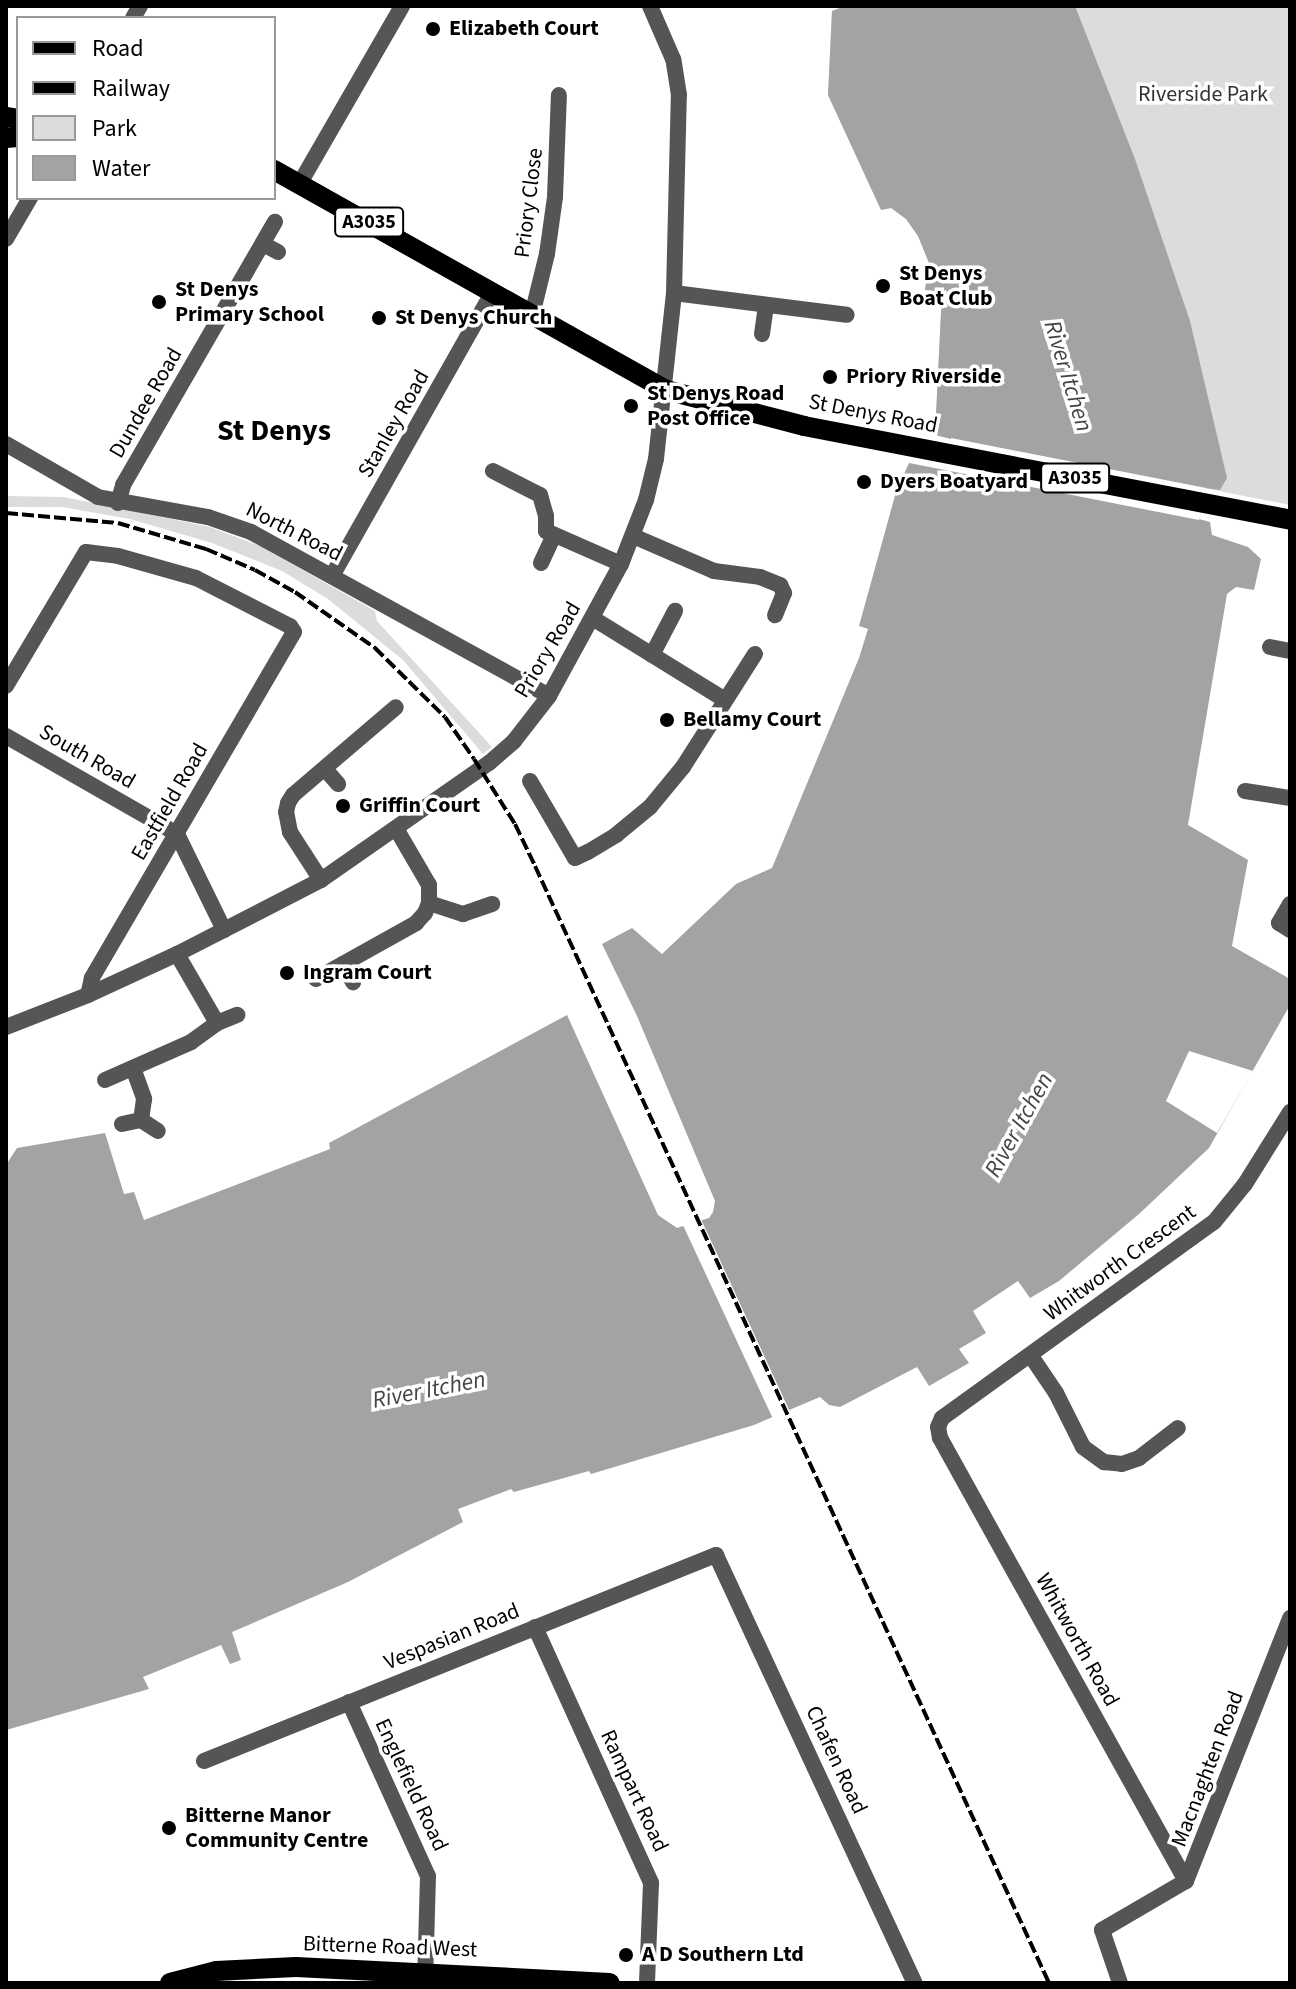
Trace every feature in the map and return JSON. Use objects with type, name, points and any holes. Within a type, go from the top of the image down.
[{"type":"main road","name":"St Denys Road","points":[[276,171],[666,390],[804,426],[1290,520]]},
{"type":"main road","name":"Bitterne Road West","points":[[170,1983],[216,1971],[267,1967],[425,1977],[610,1983]]},
{"type":"street","points":[[300,183],[402,6]]},
{"type":"street","name":"Priory Road","points":[[6,1027],[88,995],[177,954],[321,880],[397,830],[503,752],[549,696],[594,619],[633,536],[652,479],[666,390],[674,293],[679,95],[673,59],[650,6]]},
{"type":"street","name":"Priory Close","points":[[532,315],[547,254],[555,197],[559,95]]},
{"type":"street","points":[[6,239],[29,200]]},
{"type":"street","name":"Dundee Road","points":[[118,503],[123,485],[270,248],[275,222]]},
{"type":"street","name":"Stanley Road","points":[[332,576],[492,293]]},
{"type":"street","points":[[674,293],[847,315]]},
{"type":"street","points":[[762,334],[766,305]]},
{"type":"street","name":"North Road","points":[[6,444],[98,497],[208,517],[251,532],[549,696]]},
{"type":"street","points":[[493,471],[540,495],[546,516],[546,531],[621,564]]},
{"type":"street","points":[[541,563],[554,535]]},
{"type":"street","points":[[633,536],[714,571],[760,577],[780,585],[784,593],[775,615]]},
{"type":"street","name":"Eastfield Road","points":[[6,686],[83,554],[118,556],[196,578],[290,626],[294,632],[92,978],[88,995]]},
{"type":"street","points":[[652,655],[675,611]]},
{"type":"street","points":[[594,619],[725,700]]},
{"type":"street","points":[[1270,647],[1290,651]]},
{"type":"street","points":[[530,781],[575,858],[616,835],[650,807],[683,767],[755,654]]},
{"type":"street","points":[[321,880],[290,832],[286,812],[293,795],[396,707]]},
{"type":"street","name":"South Road","points":[[6,736],[177,834]]},
{"type":"street","points":[[325,769],[338,784]]},
{"type":"street","points":[[1245,791],[1290,798]]},
{"type":"street","points":[[316,979],[416,923],[429,903],[429,885],[397,830]]},
{"type":"street","points":[[177,834],[224,930]]},
{"type":"street","points":[[429,903],[463,914],[492,904]]},
{"type":"street","points":[[1290,904],[1279,923],[1290,930]]},
{"type":"street","points":[[177,954],[217,1023]]},
{"type":"street","points":[[343,964],[353,982]]},
{"type":"street","points":[[105,1080],[191,1042],[217,1023],[237,1015]]},
{"type":"street","points":[[133,1068],[144,1099],[141,1120]]},
{"type":"street","name":"Whitworth Crescent","points":[[942,1418],[1214,1222],[1245,1184],[1290,1112]]},
{"type":"street","points":[[122,1124],[141,1120],[158,1131]]},
{"type":"street","points":[[1031,1356],[1056,1393],[1083,1447],[1104,1462],[1122,1464],[1156,1455],[1178,1428]]},
{"type":"street","name":"Whitworth Road","points":[[942,1418],[938,1427],[940,1438],[1186,1881]]},
{"type":"street","name":"Vespasian Road","points":[[204,1761],[716,1555]]},
{"type":"street","name":"Chafen Road","points":[[716,1555],[915,1983]]},
{"type":"street","name":"Macnaghten Road","points":[[1120,1983],[1102,1930],[1186,1881],[1290,1618]]},
{"type":"street","name":"Rampart Road","points":[[535,1627],[651,1883],[647,1983]]},
{"type":"street","name":"Englefield Road","points":[[349,1702],[428,1876],[425,1977]]},
{"type":"green space","name":"Riverside Park","points":[[845,6],[1289,6],[1290,505],[935,435],[942,292],[925,290],[929,263],[918,236],[906,219],[891,208],[881,210],[828,95],[832,11]]},
{"type":"green space","points":[[6,496],[64,497],[210,527],[260,546],[375,611],[377,621],[492,747],[483,754],[403,660],[328,599],[282,571],[212,543],[130,519],[62,507],[6,507]]},
{"type":"water","name":"River Itchen","points":[[845,6],[1075,6],[1135,159],[1190,321],[1227,478],[1220,490],[1206,488],[1199,519],[1210,522],[1212,535],[1248,547],[1261,559],[1254,590],[1236,587],[1227,594],[1188,825],[1248,860],[1232,946],[1290,979],[1290,1005],[1209,1148],[1139,1214],[1059,1281],[1030,1298],[1018,1281],[973,1311],[986,1333],[959,1349],[969,1363],[929,1386],[917,1367],[840,1407],[829,1405],[820,1397],[754,1425],[591,1474],[589,1471],[514,1492],[511,1489],[458,1509],[463,1522],[348,1582],[232,1632],[241,1660],[230,1664],[221,1645],[143,1677],[149,1689],[6,1730],[6,1165],[17,1148],[105,1133],[124,1194],[134,1192],[144,1220],[330,1149],[329,1143],[567,1015],[658,1215],[677,1228],[709,1218],[713,1212],[715,1201],[637,1016],[602,944],[632,928],[662,954],[736,884],[772,868],[859,658],[868,629],[859,626],[896,492],[909,463],[945,470],[951,439],[935,435],[942,292],[925,290],[929,263],[918,236],[906,219],[891,208],[881,210],[828,95],[832,11]]},
{"type":"pier","points":[[951,438],[1206,488],[1199,520],[945,470]]},
{"type":"pier","points":[[1189,1051],[1253,1071],[1217,1133],[1166,1101]]},
{"type":"pier","points":[[700,1217],[791,1414],[774,1421],[682,1223]]},
{"type":"railway","points":[[6,513],[118,523],[206,549],[255,570],[295,592],[375,648],[445,717],[515,824],[1049,1983]]},
{"type":"place","name":"Elizabeth Court","points":[[433,29]]},
{"type":"place","name":"St Denys Boat Club","points":[[883,286]]},
{"type":"place","name":"St Denys Primary School","points":[[159,302]]},
{"type":"place","name":"St Denys Church","points":[[379,318]]},
{"type":"place","name":"Priory Riverside","points":[[830,377]]},
{"type":"place","name":"St Denys Road Post Office","points":[[631,406]]},
{"type":"place","name":"Dyers Boatyard","points":[[864,482]]},
{"type":"place","name":"Bellamy Court","points":[[667,720]]},
{"type":"place","name":"Griffin Court","points":[[343,806]]},
{"type":"place","name":"Ingram Court","points":[[287,973]]},
{"type":"place","name":"Bitterne Manor Community Centre","points":[[169,1828]]},
{"type":"place","name":"A D Southern Ltd","points":[[626,1955]]},
{"type":"district","name":"St Denys","points":[[274,431]]}]
